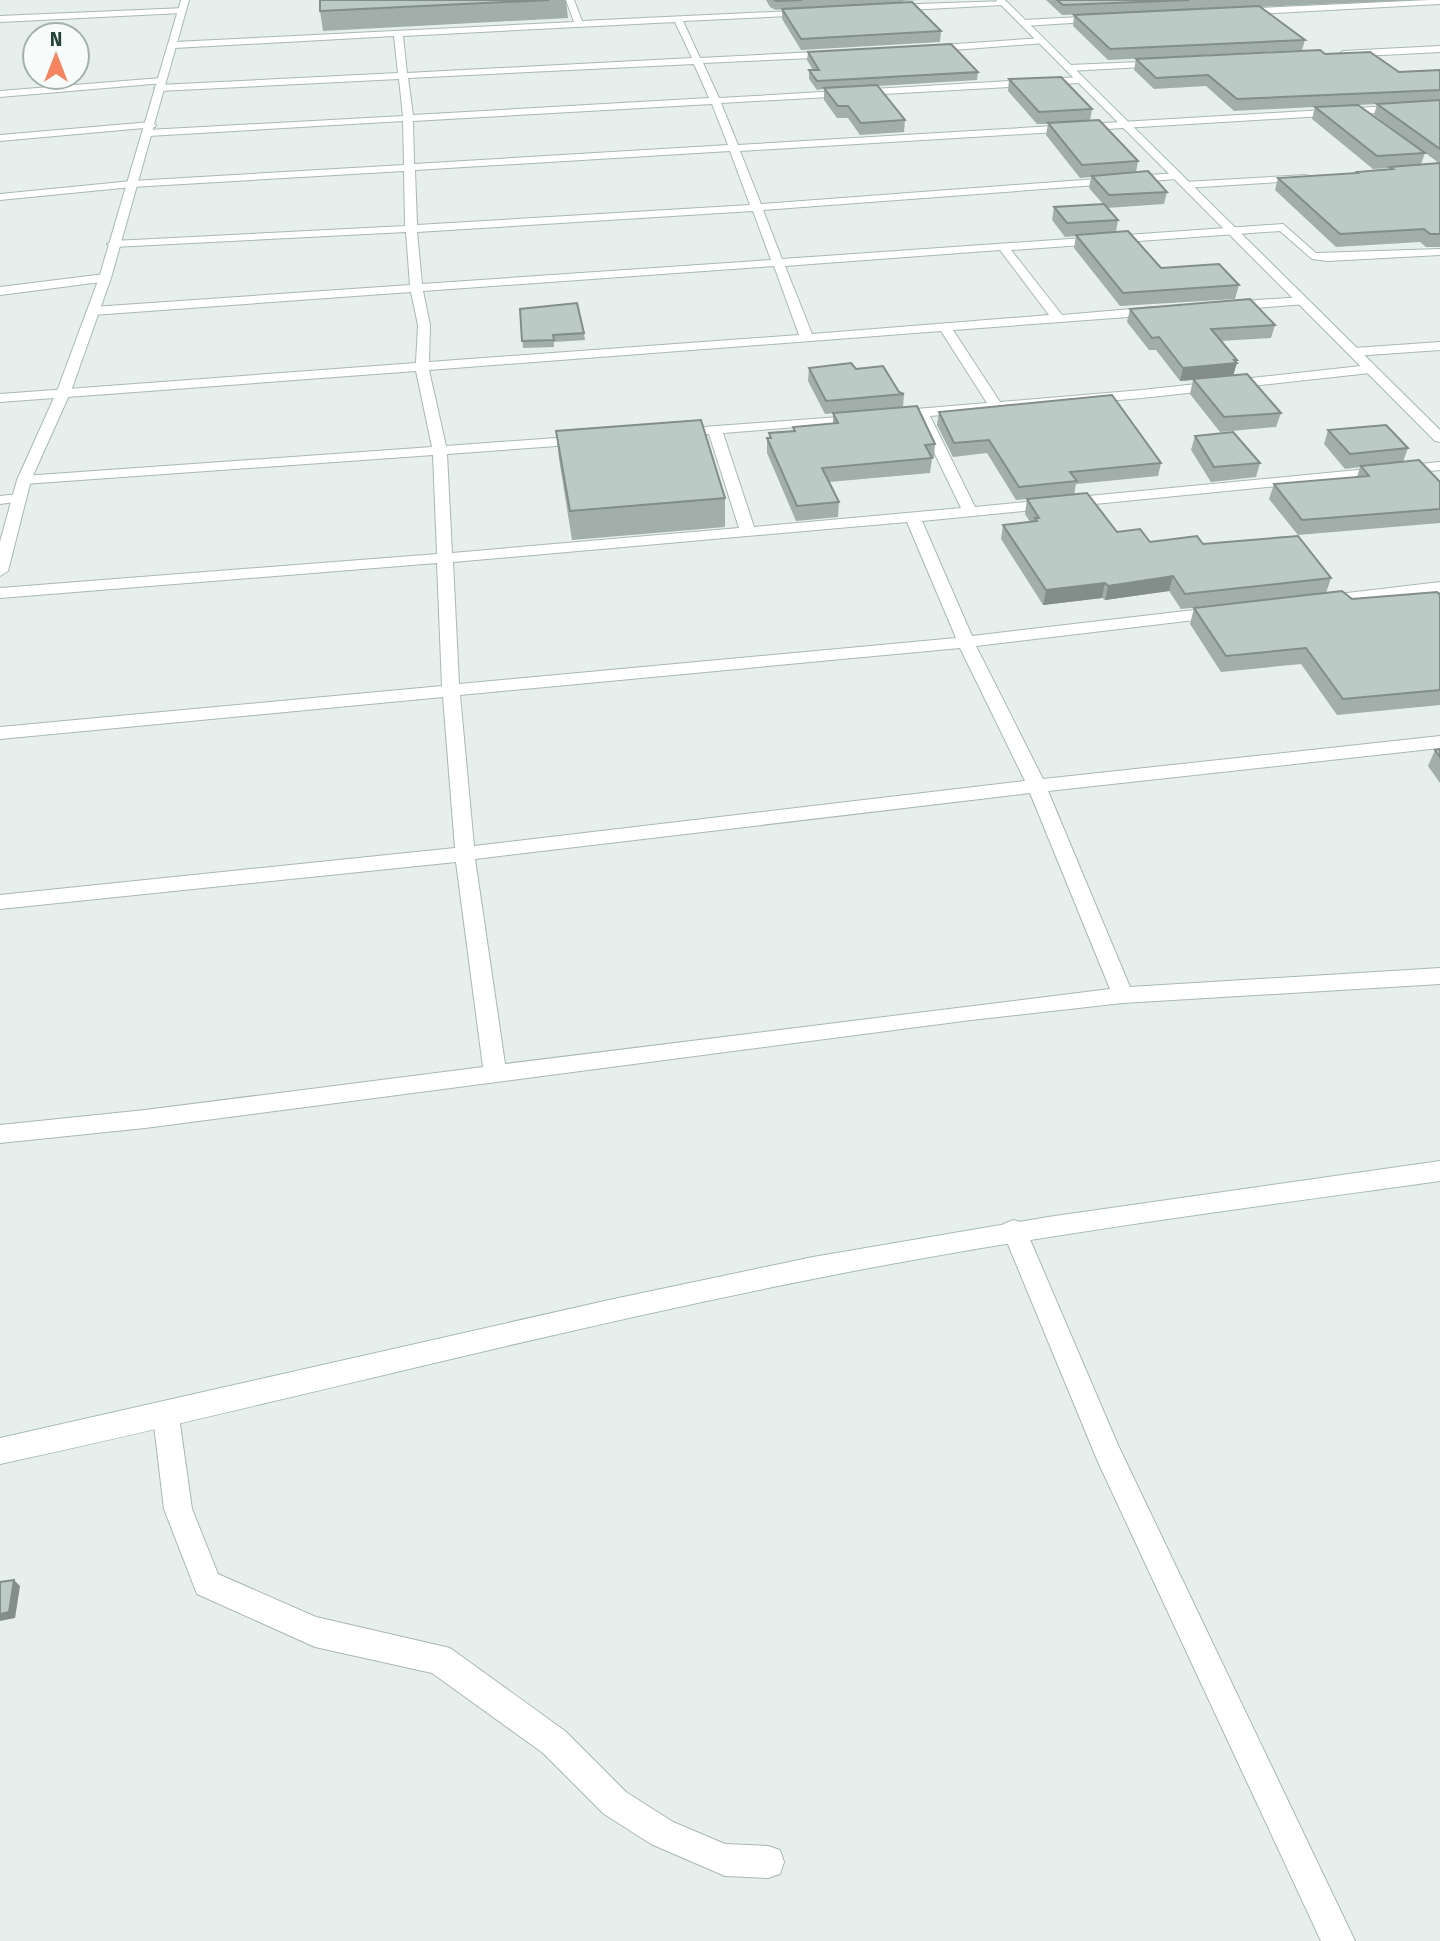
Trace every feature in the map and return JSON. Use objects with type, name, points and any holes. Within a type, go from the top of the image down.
[{"type":"street","points":[[570,0],[579,24]]},
{"type":"street","points":[[1309,0],[1320,8]]},
{"type":"street","points":[[880,9],[1001,1],[1440,438]]},
{"type":"street","points":[[1226,13],[1440,2]]},
{"type":"street","points":[[0,19],[184,5],[105,278],[64,391],[24,480],[0,571]]},
{"type":"street","points":[[173,44],[678,19],[755,11],[826,11]]},
{"type":"street","points":[[1023,23],[1118,18]]},
{"type":"street","points":[[678,19],[716,102],[777,263],[805,326],[807,338]]},
{"type":"street","points":[[398,33],[408,118],[416,289],[424,325],[422,367],[440,452],[451,689],[465,854],[495,1074]]},
{"type":"street","points":[[921,49],[1042,41]]},
{"type":"street","points":[[1330,55],[1440,49]]},
{"type":"street","points":[[0,94],[160,84],[404,76],[841,54]]},
{"type":"street","points":[[1069,68],[1179,62]]},
{"type":"street","points":[[0,138],[716,102],[1080,80]]},
{"type":"street","points":[[0,197],[132,184],[1440,106]]},
{"type":"street","points":[[1357,111],[1377,125]]},
{"type":"street","points":[[113,243],[619,218],[1181,181],[1318,177]]},
{"type":"street","points":[[93,312],[1231,230],[1283,228],[1312,256],[1328,258],[1440,252]]},
{"type":"street","points":[[1004,248],[1057,317]]},
{"type":"street","points":[[0,291],[105,278]]},
{"type":"street","points":[[1221,307],[1303,301]]},
{"type":"street","points":[[0,398],[64,391],[422,367],[1166,310]]},
{"type":"street","points":[[945,327],[996,406]]},
{"type":"street","points":[[1354,352],[1440,346]]},
{"type":"street","points":[[660,434],[1142,394],[1370,369]]},
{"type":"street","points":[[921,412],[970,512]]},
{"type":"street","points":[[715,430],[748,532]]},
{"type":"street","points":[[24,480],[605,439]]},
{"type":"street","points":[[0,593],[445,559],[913,518],[1440,466]]},
{"type":"street","points":[[0,500],[18,498]]},
{"type":"street","points":[[913,518],[965,642],[1037,786],[1123,995]]},
{"type":"street","points":[[1305,603],[1440,587]]},
{"type":"street","points":[[0,733],[965,642],[1237,611]]},
{"type":"street","points":[[0,902],[465,854],[1037,786],[1440,742]]},
{"type":"street","points":[[0,1134],[145,1119],[971,1012],[1123,995],[1440,976]]},
{"type":"street","points":[[0,1451],[166,1417],[654,1301],[810,1268],[1014,1230],[1440,1171]]},
{"type":"street","points":[[1014,1230],[1108,1453],[1338,1941]]},
{"type":"street","points":[[166,1417],[178,1509],[207,1584],[315,1632],[439,1659],[554,1742],[615,1803],[662,1833],[726,1860],[768,1862]]},
{"type":"building","points":[[320,0],[549,0],[320,11]]},
{"type":"building","points":[[1057,0],[1189,0],[1063,5]]},
{"type":"building","points":[[912,2],[941,31],[801,39],[782,9]]},
{"type":"building","points":[[1259,6],[1305,40],[1110,49],[1074,15]]},
{"type":"building","points":[[951,44],[978,72],[817,81],[809,70],[819,70],[808,52]]},
{"type":"building","points":[[1320,50],[1325,54],[1370,52],[1399,72],[1440,70],[1440,90],[1237,99],[1208,75],[1156,78],[1136,59]]},
{"type":"building","points":[[1061,77],[1092,109],[1039,112],[1009,79]]},
{"type":"building","points":[[877,85],[905,120],[861,123],[848,106],[838,106],[824,88]]},
{"type":"building","points":[[1440,100],[1440,149],[1377,104]]},
{"type":"building","points":[[1358,105],[1425,153],[1377,156],[1315,107]]},
{"type":"building","points":[[1099,120],[1138,161],[1082,165],[1048,123]]},
{"type":"building","points":[[1440,163],[1440,234],[1430,234],[1424,229],[1340,234],[1278,178],[1358,173]]},
{"type":"building","points":[[1148,171],[1167,192],[1109,195],[1092,176]]},
{"type":"building","points":[[1104,204],[1118,220],[1067,223],[1054,207]]},
{"type":"building","points":[[1128,231],[1161,268],[1219,264],[1239,285],[1123,293],[1076,235]]},
{"type":"building","points":[[1250,299],[1275,325],[1211,329],[1237,363],[1183,368],[1159,337],[1152,338],[1130,309]]},
{"type":"building","points":[[577,303],[584,333],[553,335],[554,340],[522,341],[520,309]]},
{"type":"building","points":[[851,363],[856,369],[883,366],[899,392],[904,394],[826,401],[809,368]]},
{"type":"building","points":[[1247,374],[1281,413],[1224,417],[1193,379]]},
{"type":"building","points":[[1112,395],[1161,463],[1070,472],[1077,481],[1019,487],[989,440],[954,443],[939,412]]},
{"type":"building","points":[[917,406],[935,444],[925,445],[932,458],[822,468],[839,502],[797,506],[767,438],[771,438],[769,433],[795,431],[793,427],[838,423],[833,413]]},
{"type":"building","points":[[701,420],[725,498],[570,511],[556,431]]},
{"type":"building","points":[[1386,425],[1408,448],[1350,454],[1328,430]]},
{"type":"building","points":[[1233,432],[1260,463],[1214,467],[1195,436]]},
{"type":"building","points":[[1419,460],[1440,482],[1440,509],[1302,520],[1274,484],[1369,476],[1361,466]]},
{"type":"building","points":[[1087,493],[1117,532],[1140,529],[1150,542],[1197,536],[1203,544],[1298,536],[1331,578],[1185,594],[1173,576],[1108,586],[1105,583],[1046,590],[1003,525],[1037,521],[1035,518],[1039,518],[1027,499]]},
{"type":"building","points":[[1342,591],[1352,599],[1437,592],[1440,595],[1440,690],[1343,699],[1306,648],[1226,656],[1194,608]]},
{"type":"building","points":[[14,1580],[9,1612],[0,1614],[0,1582]]}]
